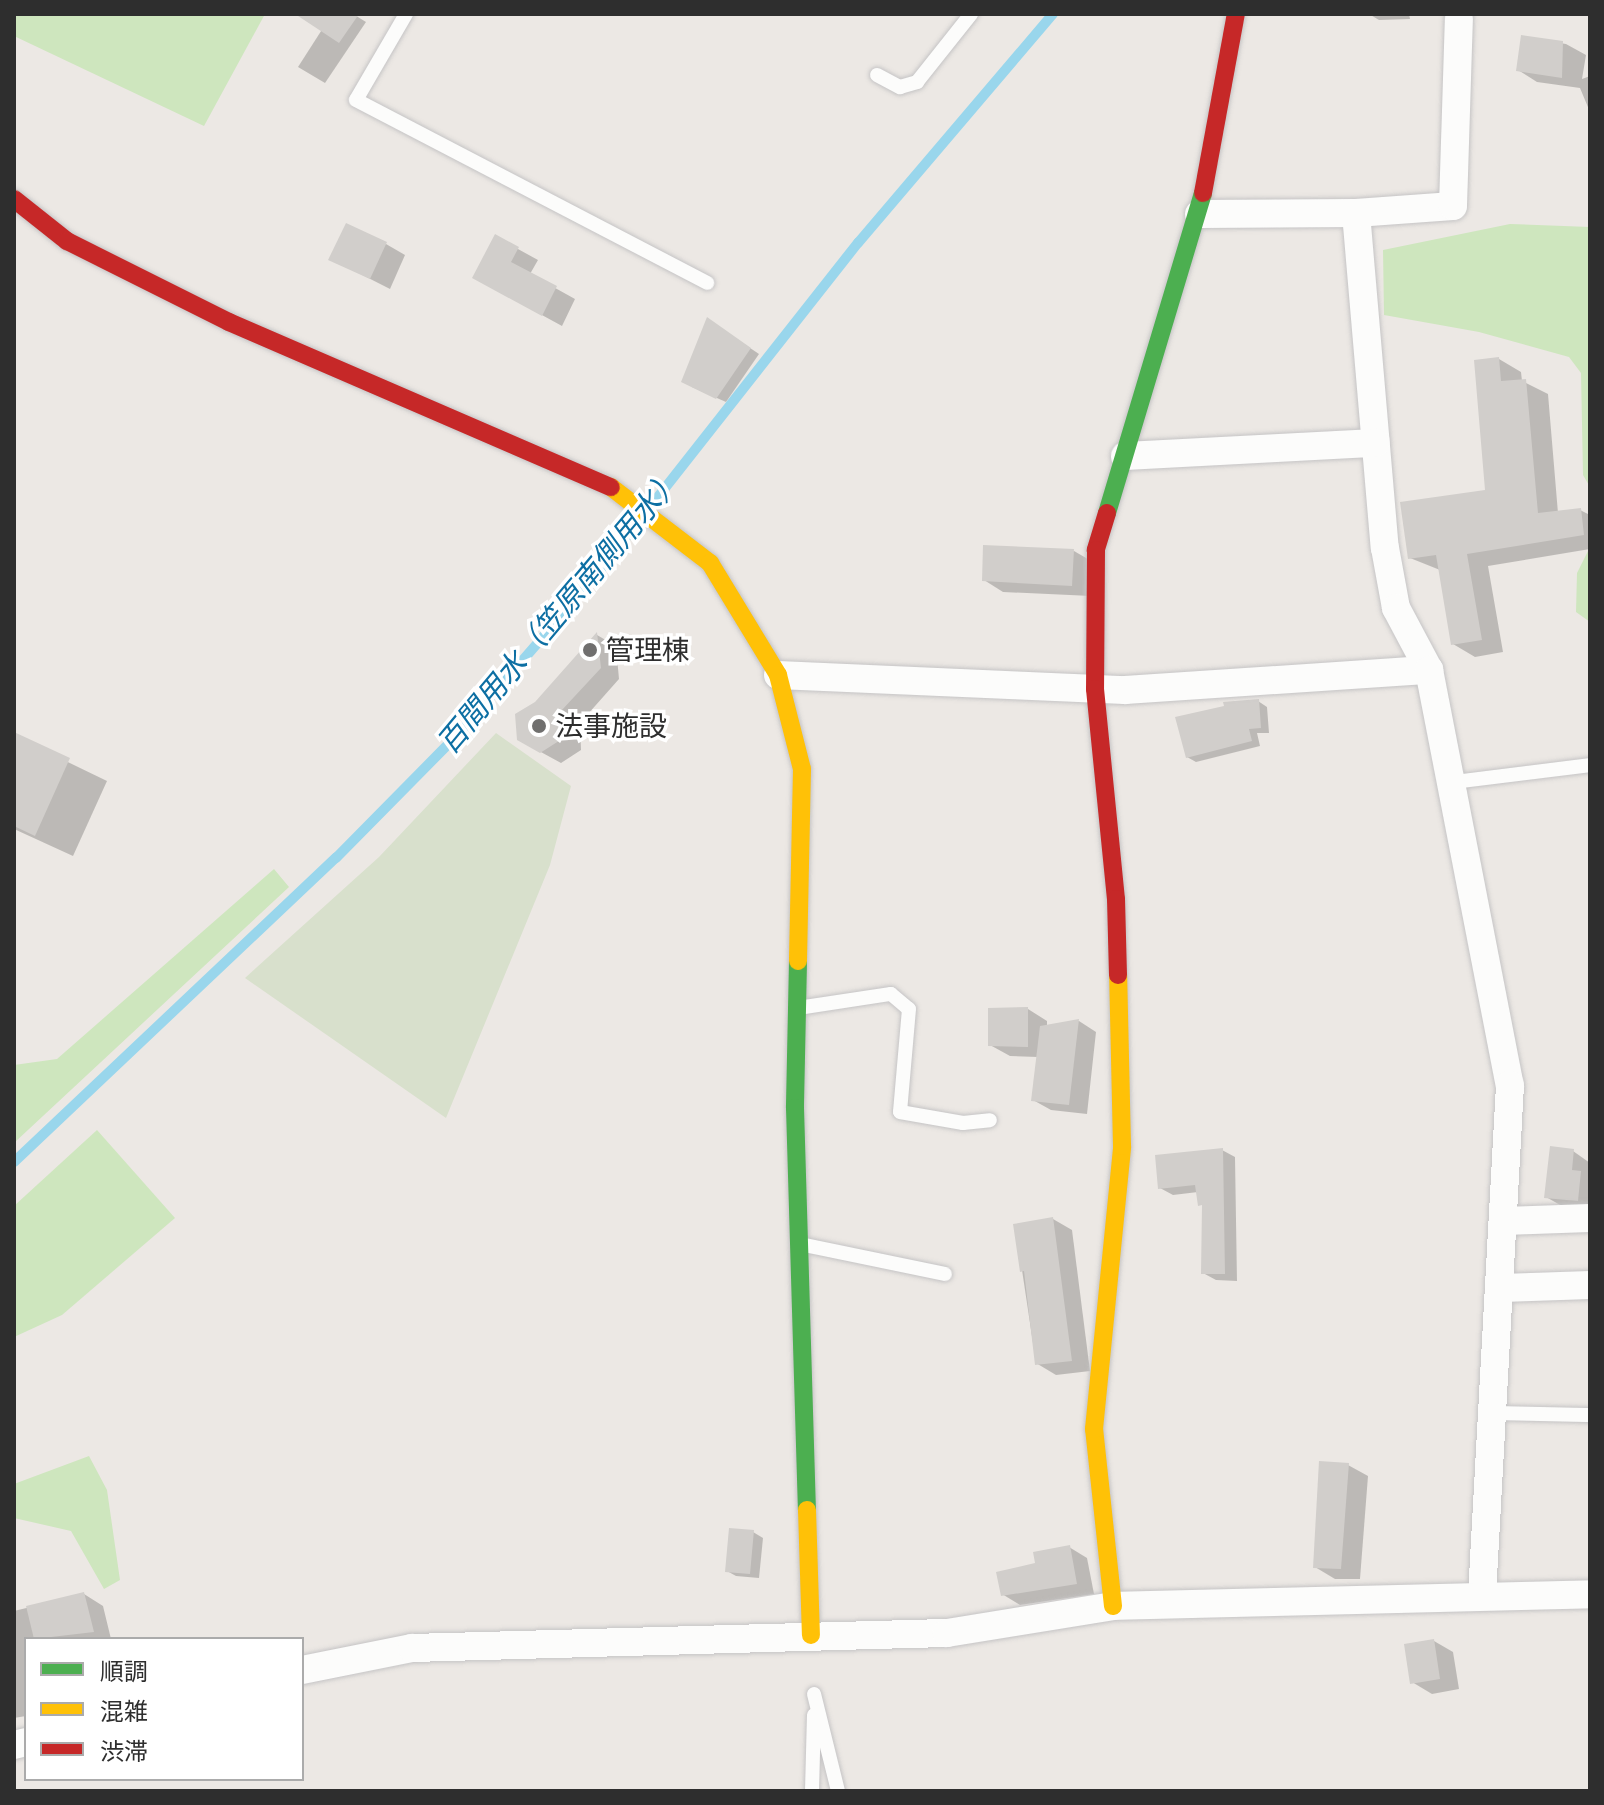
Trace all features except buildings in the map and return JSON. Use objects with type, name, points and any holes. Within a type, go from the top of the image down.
[{"type":"street","points":[[1113,1606],[1094,1429],[1122,1146],[1116,899],[1095,689],[1096,550],[1199,214],[1236,14]]},
{"type":"street","points":[[1199,214],[1356,213],[1453,206],[1459,19]]},
{"type":"street","points":[[14,199],[67,241],[229,322],[622,492],[710,563],[778,675],[802,769],[797,1008],[811,1635]]},
{"type":"street","points":[[1356,213],[1376,443],[1396,608],[1429,670],[1454,782],[1510,1085],[1502,1288],[1491,1413],[1482,1596]]},
{"type":"street","points":[[1125,456],[1376,443]]},
{"type":"street","points":[[778,675],[1095,689],[1429,670]]},
{"type":"street","points":[[1504,1221],[1590,1218]]},
{"type":"street","points":[[1502,1288],[1590,1285]]},
{"type":"street","points":[[304,1670],[412,1648],[947,1633],[1113,1606],[1590,1594]]},
{"type":"lane","points":[[406,14],[356,100],[707,283]]},
{"type":"lane","points":[[877,75],[900,87],[917,82],[971,14]]},
{"type":"lane","points":[[1454,782],[1590,765]]},
{"type":"lane","points":[[797,1008],[891,994],[909,1009],[900,1112],[963,1123],[990,1120]]},
{"type":"lane","points":[[800,1244],[945,1274]]},
{"type":"lane","points":[[1491,1413],[1590,1415]]},
{"type":"lane","points":[[812,1791],[814,1694],[838,1791]]},
{"type":"green space","points":[[14,14],[265,14],[204,126],[14,36]]},
{"type":"green space","points":[[1510,224],[1590,227],[1590,487],[1583,475],[1581,373],[1569,357],[1479,332],[1384,315],[1383,250]]},
{"type":"green space","points":[[1590,547],[1590,622],[1576,612],[1577,573]]},
{"type":"green space","points":[[496,733],[571,786],[550,865],[446,1118],[245,978],[379,857]]},
{"type":"green space","points":[[274,869],[289,887],[14,1143],[14,1065],[57,1059]]},
{"type":"green space","points":[[97,1130],[175,1218],[62,1315],[14,1337],[14,1206]]},
{"type":"green space","points":[[89,1456],[107,1490],[120,1580],[104,1589],[71,1531],[14,1518],[14,1484]]},
{"type":"waterway","name":"百間用水（笠原南側用水）","points":[[14,1162],[336,858],[463,729],[591,582],[858,243],[1053,14]]},
{"type":"traffic: fast","points":[[1107,513],[1203,193]]},
{"type":"traffic: fast","points":[[798,961],[795,1108],[807,1510]]},
{"type":"traffic: slow","points":[[611,487],[710,563],[778,675],[802,769],[798,961]]},
{"type":"traffic: slow","points":[[1113,1606],[1094,1429],[1122,1146],[1118,975]]},
{"type":"traffic: slow","points":[[807,1510],[811,1635]]},
{"type":"traffic: jam","points":[[1203,193],[1236,14]]},
{"type":"traffic: jam","points":[[14,199],[67,241],[229,322],[611,487]]},
{"type":"traffic: jam","points":[[1107,513],[1096,550],[1095,689],[1116,899],[1118,975]]},
{"type":"place","name":"管理棟","points":[[590,650]]},
{"type":"place","name":"法事施設","points":[[539,726]]}]
